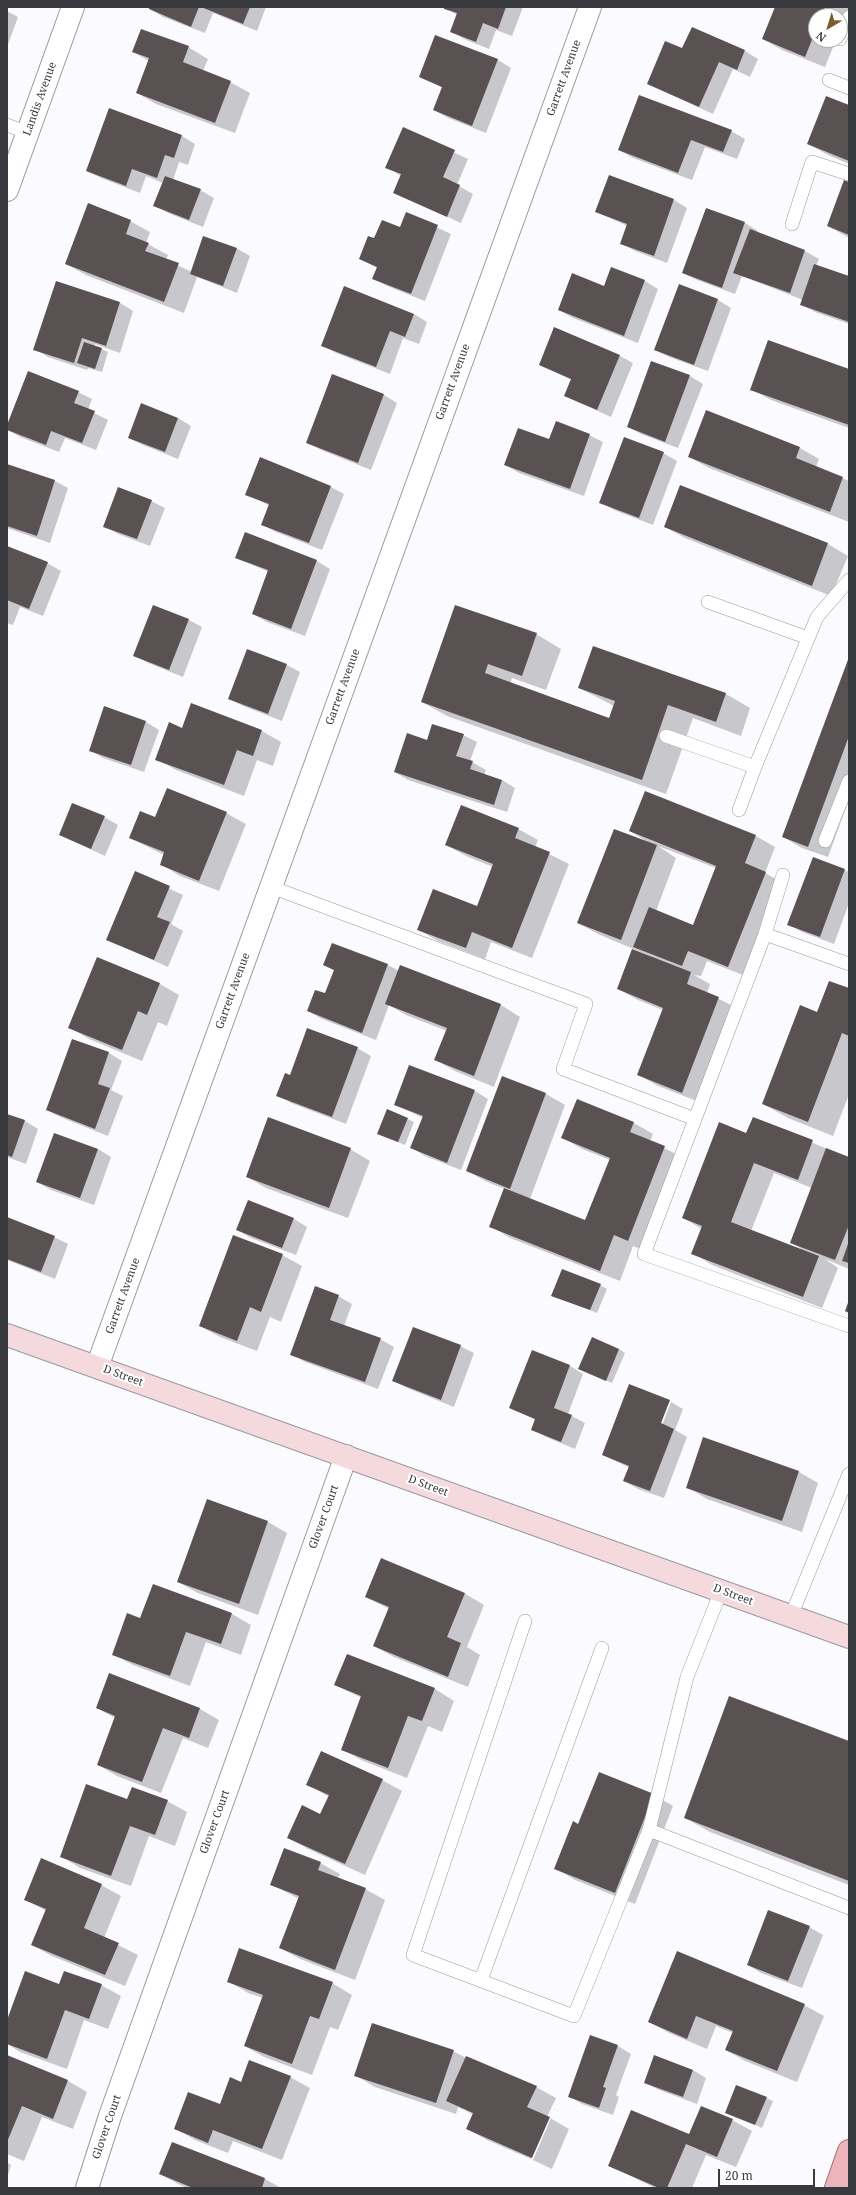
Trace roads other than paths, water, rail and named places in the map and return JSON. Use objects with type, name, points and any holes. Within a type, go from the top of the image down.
[{"type":"main road","points":[[836,2188],[849,2151]]},
{"type":"street","name":"Landis Avenue","points":[[7,190],[73,7]]},
{"type":"street","name":"Garrett Avenue","points":[[97,1367],[590,7]]},
{"type":"street","name":"D Street","points":[[7,1335],[849,1637]]},
{"type":"street","name":"Glover Court","points":[[87,2188],[110,2116],[346,1456]]},
{"type":"lane","points":[[828,80],[849,88]]},
{"type":"lane","points":[[7,125],[28,132]]},
{"type":"lane","points":[[792,224],[812,162],[849,174]]},
{"type":"lane","points":[[739,810],[755,767],[817,617],[849,580]]},
{"type":"lane","points":[[708,602],[808,638]]},
{"type":"lane","points":[[666,736],[755,767]]},
{"type":"lane","points":[[825,841],[849,781]]},
{"type":"lane","points":[[783,875],[765,934],[644,1254],[849,1326]]},
{"type":"lane","points":[[271,886],[586,1004],[564,1069],[695,1119]]},
{"type":"lane","points":[[765,934],[849,964]]},
{"type":"lane","points":[[791,1616],[849,1474]]},
{"type":"lane","points":[[525,1621],[413,1955],[574,2016],[649,1830],[687,1677],[721,1591]]},
{"type":"lane","points":[[481,1980],[602,1648]]},
{"type":"lane","points":[[649,1830],[849,1908]]}]
